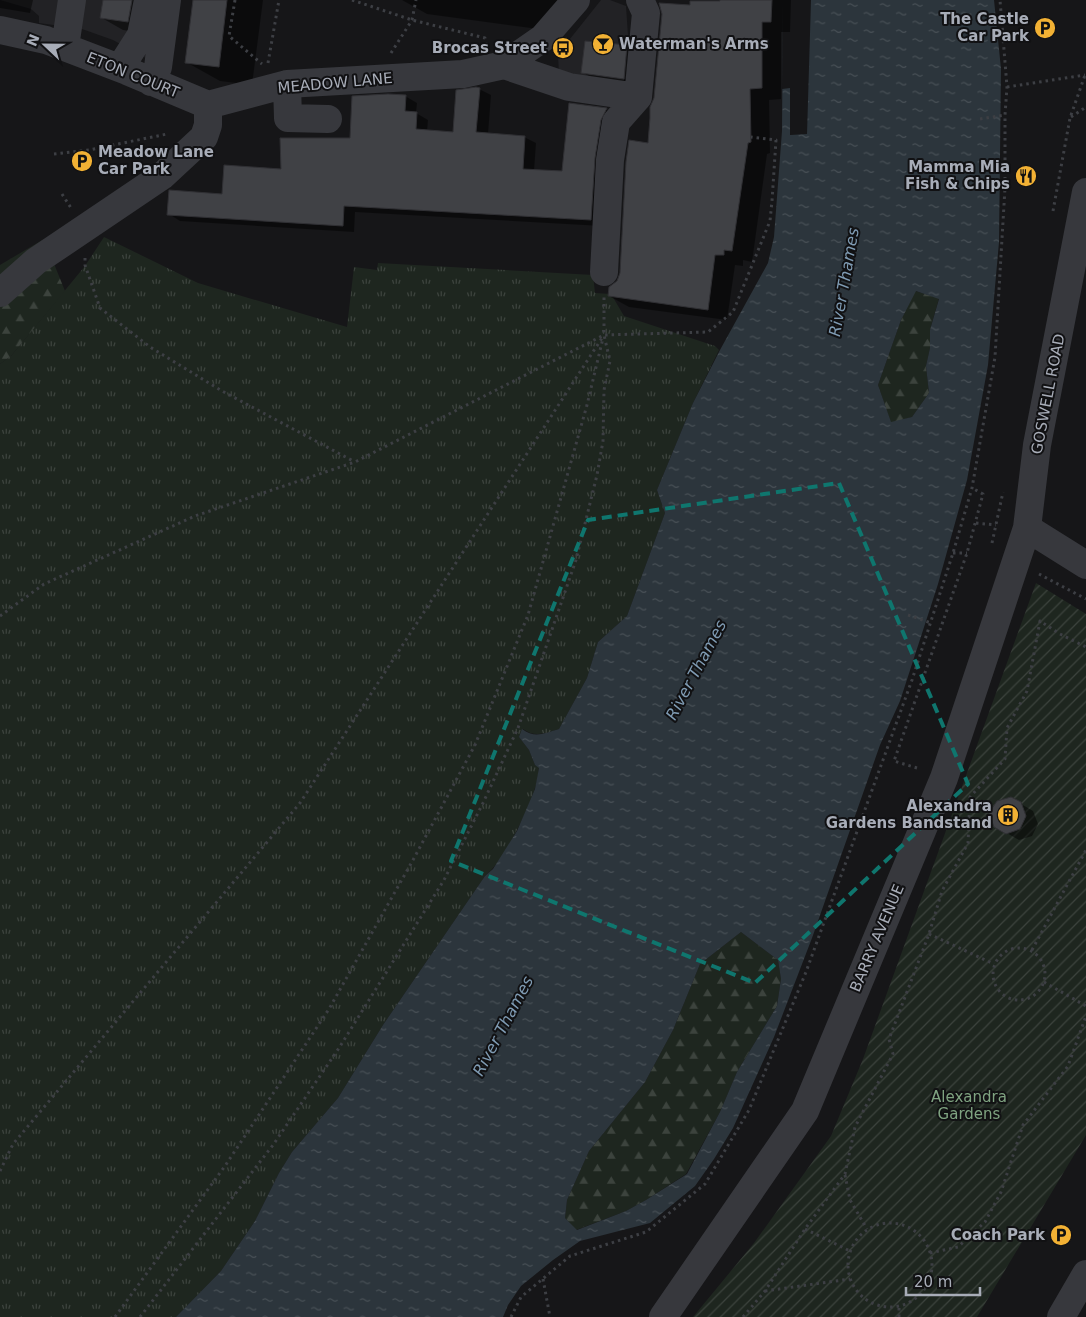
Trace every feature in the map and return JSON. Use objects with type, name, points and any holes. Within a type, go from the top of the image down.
[{"type":"street","points":[[65,47],[72,0]]},
{"type":"street","points":[[120,68],[140,35],[148,0]]},
{"type":"street","points":[[151,82],[158,67],[167,0]]},
{"type":"street","name":"MEADOW LANE","points":[[208,115],[287,84],[463,74],[497,66],[543,38],[576,0]]},
{"type":"street","points":[[604,272],[610,160],[616,122],[638,97],[646,12],[640,0]]},
{"type":"street","name":"ETON COURT","points":[[0,30],[46,40],[120,68],[151,82],[208,115]]},
{"type":"street","points":[[497,66],[568,87],[638,97]]},
{"type":"street","points":[[287,84],[288,118],[328,119]]},
{"type":"street","points":[[0,293],[36,261],[162,176],[204,137],[208,115]]},
{"type":"street","name":"GOSWELL ROAD","points":[[1027,528],[1037,445],[1077,286],[1086,192]]},
{"type":"street","points":[[1027,528],[1086,565]]},
{"type":"street","name":"BARRY AVENUE","points":[[663,1317],[805,1111],[944,778],[1027,528]]},
{"type":"street","points":[[1061,1317],[1086,1274]]},
{"type":"path","points":[[235,0],[230,36],[267,69],[279,0]]},
{"type":"path","points":[[352,0],[412,20],[485,38],[497,66]]},
{"type":"path","points":[[373,79],[412,20],[416,0]]},
{"type":"path","points":[[511,1317],[521,1297],[570,1256],[646,1232],[705,1184],[749,1110],[806,972],[909,688],[972,488],[995,357],[1005,188],[1007,87],[1000,0]]},
{"type":"path","points":[[1007,87],[1086,75],[1070,118],[1086,107]]},
{"type":"path","points":[[54,154],[89,150],[208,115]]},
{"type":"path","points":[[980,119],[1005,115]]},
{"type":"path","points":[[0,616],[44,584],[195,516],[355,462],[604,335],[708,332],[733,312],[770,221],[776,140],[750,137]]},
{"type":"path","points":[[62,194],[84,228],[85,266],[100,308],[150,346],[214,386],[355,462]]},
{"type":"path","points":[[140,1317],[273,1146],[339,1048],[444,880],[518,728],[576,560],[603,441],[604,390],[610,361],[604,335],[604,272]]},
{"type":"path","points":[[0,1171],[13,1144],[300,802],[604,335]]},
{"type":"path","points":[[115,1317],[225,1166],[329,1009],[475,745],[528,615],[558,512],[604,335]]},
{"type":"path","points":[[917,768],[894,761],[976,523],[983,494],[972,488]]},
{"type":"path","points":[[976,523],[996,525]]},
{"type":"path","points":[[953,553],[967,553]]},
{"type":"path","points":[[1032,578],[1040,574],[1086,599]]},
{"type":"path","points":[[908,615],[931,623]]},
{"type":"path","points":[[867,1229],[850,1200],[845,1174],[854,1127],[893,1054],[889,1039],[929,934],[942,891],[968,843],[970,797],[1005,759],[1007,728],[1027,691],[1040,622],[1086,647]]},
{"type":"path","points":[[1032,950],[1086,850]]},
{"type":"path","points":[[929,934],[994,964]]},
{"type":"path","points":[[1023,947],[1032,950],[1044,964],[1046,973],[1040,990],[1027,1000],[1010,999],[1002,995],[993,981],[992,973],[994,964],[999,956],[1014,948],[1023,947]]},
{"type":"path","points":[[1044,982],[1086,1006]]},
{"type":"path","points":[[930,1253],[958,1247],[985,1222],[1001,1192],[1023,1124],[1068,1066],[1086,1016]]},
{"type":"path","points":[[743,1317],[765,1291],[805,1229],[845,1174]]},
{"type":"path","points":[[892,1222],[904,1225],[916,1232],[925,1241],[930,1253],[932,1267],[929,1280],[922,1291],[912,1300],[899,1306],[875,1304],[856,1290],[850,1279],[848,1265],[850,1251],[857,1238],[867,1229],[879,1224],[892,1222]]},
{"type":"path","points":[[805,1229],[850,1251]]},
{"type":"path","points":[[542,1279],[550,1317]]},
{"type":"path","points":[[765,1291],[850,1279]]},
{"type":"path","points":[[899,1306],[899,1317]]},
{"type":"highlighted area","points":[[839,483],[968,784],[755,983],[451,861],[588,520]]},
{"type":"shaded area","points":[[0,0],[161,0],[153,62],[113,40],[82,29],[39,23],[39,16],[31,9]]},
{"type":"shaded area","points":[[601,0],[610,0],[626,6],[629,50],[626,78],[623,82],[559,76],[558,54]]},
{"type":"green space","points":[[104,237],[198,283],[347,327],[354,267],[377,270],[378,263],[593,275],[595,293],[611,294],[624,316],[715,346],[719,350],[693,403],[657,490],[665,513],[627,616],[598,642],[587,678],[559,729],[536,734],[523,729],[519,737],[529,750],[535,765],[539,767],[534,791],[514,836],[500,859],[485,876],[383,1025],[338,1098],[292,1152],[279,1173],[255,1221],[221,1271],[176,1317],[0,1317],[0,364],[11,356],[85,266]]},
{"type":"green space","points":[[44,239],[65,291],[11,356],[0,364],[0,265]]},
{"type":"green space","points":[[915,291],[939,298],[930,330],[930,348],[926,366],[929,393],[912,417],[891,423],[878,385],[901,320]]},
{"type":"green space","name":"Alexandra Gardens","points":[[1036,583],[1086,614],[1086,1135],[977,1317],[693,1317],[754,1243],[831,1136],[863,1059]]},
{"type":"green space","points":[[741,932],[778,960],[781,979],[777,1006],[737,1072],[720,1112],[686,1174],[626,1211],[576,1230],[565,1218],[567,1200],[589,1151],[645,1082],[673,1030],[700,964]]},
{"type":"water","name":"River Thames","points":[[783,0],[994,0],[1001,69],[999,242],[988,365],[967,480],[938,584],[900,701],[880,745],[812,938],[774,1037],[733,1128],[695,1186],[650,1223],[580,1241],[521,1286],[508,1305],[503,1317],[176,1317],[221,1271],[255,1221],[279,1173],[292,1152],[338,1098],[383,1025],[485,876],[493,869],[517,831],[535,789],[539,768],[535,765],[529,750],[519,737],[522,729],[531,734],[536,734],[559,729],[587,678],[598,642],[627,616],[665,513],[657,490],[693,403],[768,263],[774,237],[782,131]],"holes":[[[916,291],[939,299],[930,330],[930,348],[926,366],[929,393],[912,417],[891,422],[878,385],[901,320]],[[741,932],[778,960],[781,979],[777,1006],[737,1072],[720,1112],[687,1174],[626,1211],[577,1230],[565,1218],[567,1200],[589,1151],[645,1082],[673,1030],[700,964]]]},
{"type":"pier","points":[[783,0],[811,0],[807,134],[790,135],[790,88],[782,89]]},
{"type":"building","points":[[103,0],[132,0],[128,22],[100,18]]},
{"type":"building","points":[[193,0],[227,0],[219,67],[185,63]]},
{"type":"building","points":[[772,0],[771,22],[762,22],[762,88],[750,89],[751,142],[748,143],[732,251],[724,250],[724,255],[715,255],[708,310],[608,296],[609,287],[617,281],[620,273],[626,162],[629,140],[648,143],[650,107],[654,98],[662,14],[659,3],[690,5],[690,1]]},
{"type":"building","points":[[585,41],[627,45],[624,79],[581,73]]},
{"type":"building","points":[[480,88],[476,132],[525,136],[523,169],[562,171],[569,103],[607,108],[601,120],[595,158],[591,220],[344,206],[343,226],[167,215],[169,190],[222,194],[224,165],[281,169],[280,138],[350,138],[352,96],[406,95],[405,111],[417,112],[416,129],[453,132],[456,90]]},
{"type":"building","name":"Alexandra Gardens Bandstand","points":[[1011,797],[1021,802],[1026,816],[1020,829],[1006,834],[994,827],[989,813],[997,801]]},
{"type":"place","name":"The Castle Car Park","points":[[1045,28]]},
{"type":"place","name":"Waterman's Arms","points":[[603,44]]},
{"type":"place","name":"Brocas Street","points":[[563,48]]},
{"type":"place","name":"Meadow Lane Car Park","points":[[82,161]]},
{"type":"place","name":"Mamma Mia Fish & Chips","points":[[1026,176]]},
{"type":"place","name":"Alexandra Gardens Bandstand","points":[[1008,815]]},
{"type":"place","name":"Coach Park","points":[[1061,1235]]}]
